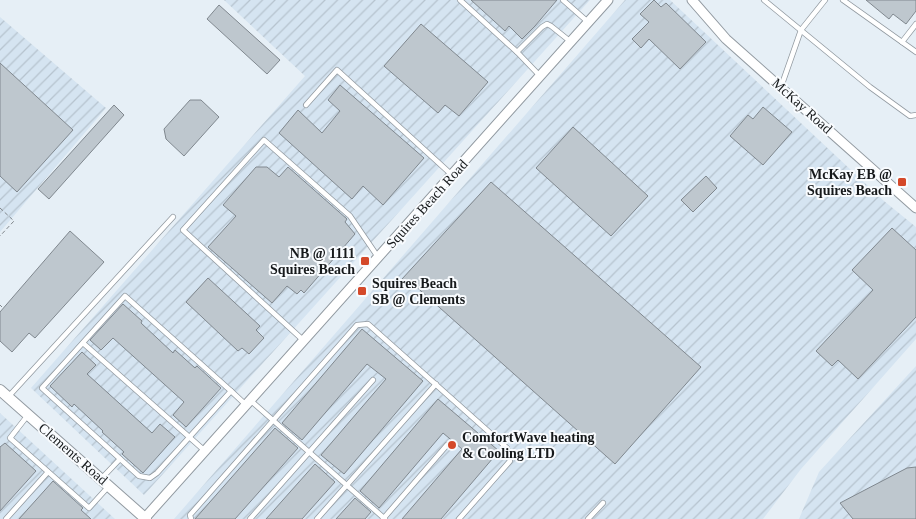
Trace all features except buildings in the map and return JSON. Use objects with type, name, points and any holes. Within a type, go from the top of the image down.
[{"type":"street","name":"Squires Beach Road","points":[[145,519],[608,0]]},
{"type":"street","name":"McKay Road","points":[[692,0],[726,39],[916,208]]},
{"type":"street","name":"Clements Road","points":[[4,394],[145,519]]},
{"type":"lane","points":[[460,0],[517,52],[540,76]]},
{"type":"lane","points":[[563,0],[588,22]]},
{"type":"lane","points":[[764,0],[870,87],[910,116],[916,115]]},
{"type":"lane","points":[[781,87],[802,30],[825,0]]},
{"type":"lane","points":[[843,0],[916,52]]},
{"type":"lane","points":[[517,52],[547,24],[570,42]]},
{"type":"lane","points":[[902,42],[916,24]]},
{"type":"lane","points":[[306,106],[337,70],[452,175]]},
{"type":"lane","points":[[303,340],[183,230],[264,140],[350,216],[379,258]]},
{"type":"lane","points":[[4,394],[173,217]]},
{"type":"lane","points":[[231,391],[157,473],[150,478],[139,476],[42,388],[125,296],[231,391],[274,420],[384,519],[447,445]]},
{"type":"lane","points":[[191,519],[190,515],[357,325],[368,324],[507,448],[510,461],[459,519]]},
{"type":"lane","points":[[83,342],[205,451]]},
{"type":"lane","points":[[250,519],[373,380]]},
{"type":"lane","points":[[317,519],[436,384]]},
{"type":"lane","points":[[28,415],[10,438],[89,508],[109,486]]},
{"type":"lane","points":[[101,479],[120,459]]},
{"type":"lane","points":[[6,519],[48,472]]},
{"type":"lane","points":[[588,519],[603,503]]},
{"type":"path","points":[[0,208],[14,221],[0,236]]},
{"type":"shaded area","points":[[224,0],[590,0],[144,495],[31,388],[305,76]]},
{"type":"shaded area","points":[[625,0],[670,0],[884,201],[916,227],[916,339],[801,469],[763,519],[174,519]]},
{"type":"shaded area","points":[[0,17],[106,108],[0,232]]},
{"type":"shaded area","points":[[916,366],[916,519],[799,519],[819,472]]},
{"type":"shaded area","points":[[0,413],[115,519],[0,519]]},
{"type":"place","name":"McKay EB @ Squires Beach","points":[[902,182]]},
{"type":"place","name":"NB @ 1111 Squires Beach","points":[[365,261]]},
{"type":"place","name":"Squires Beach SB @ Clements","points":[[362,291]]},
{"type":"place","name":"ComfortWave heating & Cooling LTD","points":[[452,445]]}]
